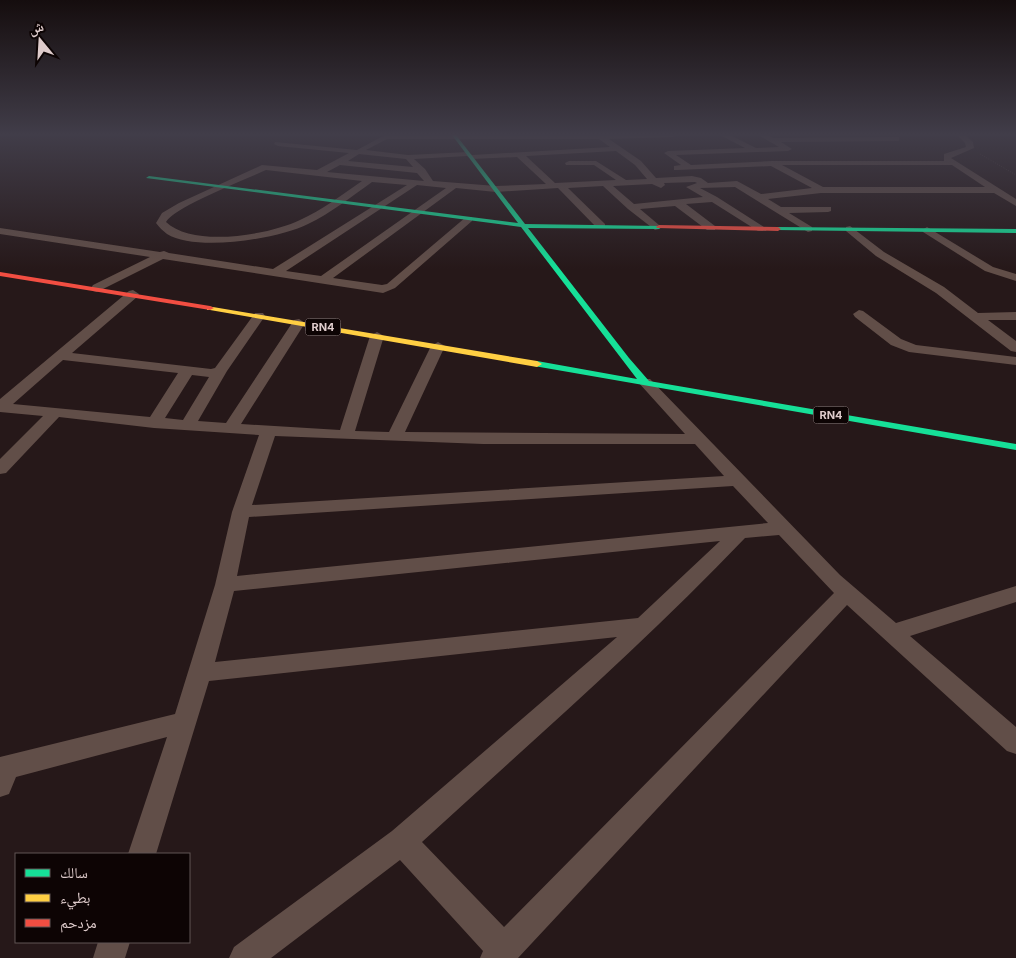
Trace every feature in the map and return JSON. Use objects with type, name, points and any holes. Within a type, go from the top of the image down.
[{"type":"street","points":[[162,180],[525,226],[1016,231]]},
{"type":"street","points":[[236,180],[165,215],[161,223],[165,230],[178,236],[221,239],[280,231],[297,225],[337,202],[369,180]]},
{"type":"street","points":[[378,180],[496,189],[681,180]]},
{"type":"street","points":[[427,180],[430,184]]},
{"type":"street","points":[[489,180],[626,360],[698,439],[846,593],[1016,743]]},
{"type":"street","points":[[549,180],[601,226]]},
{"type":"street","points":[[621,180],[624,182]]},
{"type":"street","points":[[696,180],[706,185]]},
{"type":"street","points":[[802,180],[821,190]]},
{"type":"street","points":[[883,180],[895,190]]},
{"type":"street","points":[[979,180],[1016,203]]},
{"type":"street","points":[[654,181],[667,186],[734,184],[759,197],[808,229]]},
{"type":"street","points":[[275,273],[415,183]]},
{"type":"street","points":[[604,183],[655,227]]},
{"type":"street","points":[[322,281],[454,186]]},
{"type":"street","points":[[690,186],[762,229]]},
{"type":"street","points":[[759,197],[821,190],[996,190]]},
{"type":"street","points":[[631,207],[714,199]]},
{"type":"street","points":[[678,203],[711,228]]},
{"type":"street","points":[[779,210],[828,209]]},
{"type":"street","points":[[0,231],[379,289],[387,288],[469,219]]},
{"type":"street","points":[[850,230],[880,254],[940,290],[1016,348]]},
{"type":"street","points":[[926,230],[990,269],[1016,278]]},
{"type":"street","points":[[97,288],[194,238]]},
{"type":"street","name":"RN4","points":[[0,274],[97,288],[438,346],[1016,448]]},
{"type":"street","points":[[0,407],[133,294]]},
{"type":"street","points":[[860,314],[896,342],[914,350],[1016,361]]},
{"type":"street","points":[[188,425],[220,371],[259,316]]},
{"type":"street","points":[[975,317],[1016,316]]},
{"type":"street","points":[[231,428],[299,323]]},
{"type":"street","points":[[346,435],[377,336]]},
{"type":"street","points":[[395,436],[438,346]]},
{"type":"street","points":[[61,356],[211,373],[220,371]]},
{"type":"street","points":[[154,422],[188,370]]},
{"type":"street","points":[[0,407],[188,425],[346,435],[565,440],[698,439]]},
{"type":"street","points":[[0,469],[55,412]]},
{"type":"street","points":[[142,853],[200,673],[225,584],[241,512],[269,431]]},
{"type":"street","points":[[241,512],[737,480]]},
{"type":"street","points":[[225,584],[782,528]]},
{"type":"street","points":[[245,958],[402,840],[686,588],[740,532]]},
{"type":"street","points":[[402,840],[500,954],[846,593]]},
{"type":"street","points":[[892,633],[1016,594]]},
{"type":"street","points":[[200,673],[644,626]]},
{"type":"street","points":[[2,774],[184,722]]},
{"type":"street","points":[[109,958],[114,943]]},
{"type":"traffic: fast","points":[[162,180],[525,226],[659,227]]},
{"type":"traffic: fast","points":[[488,180],[626,360],[645,382]]},
{"type":"traffic: fast","points":[[778,229],[1016,231]]},
{"type":"traffic: fast","points":[[537,364],[1016,447]]},
{"type":"traffic: slow","points":[[210,308],[537,364]]},
{"type":"traffic: jam","points":[[659,227],[778,229]]},
{"type":"traffic: jam","points":[[0,274],[210,308]]}]
